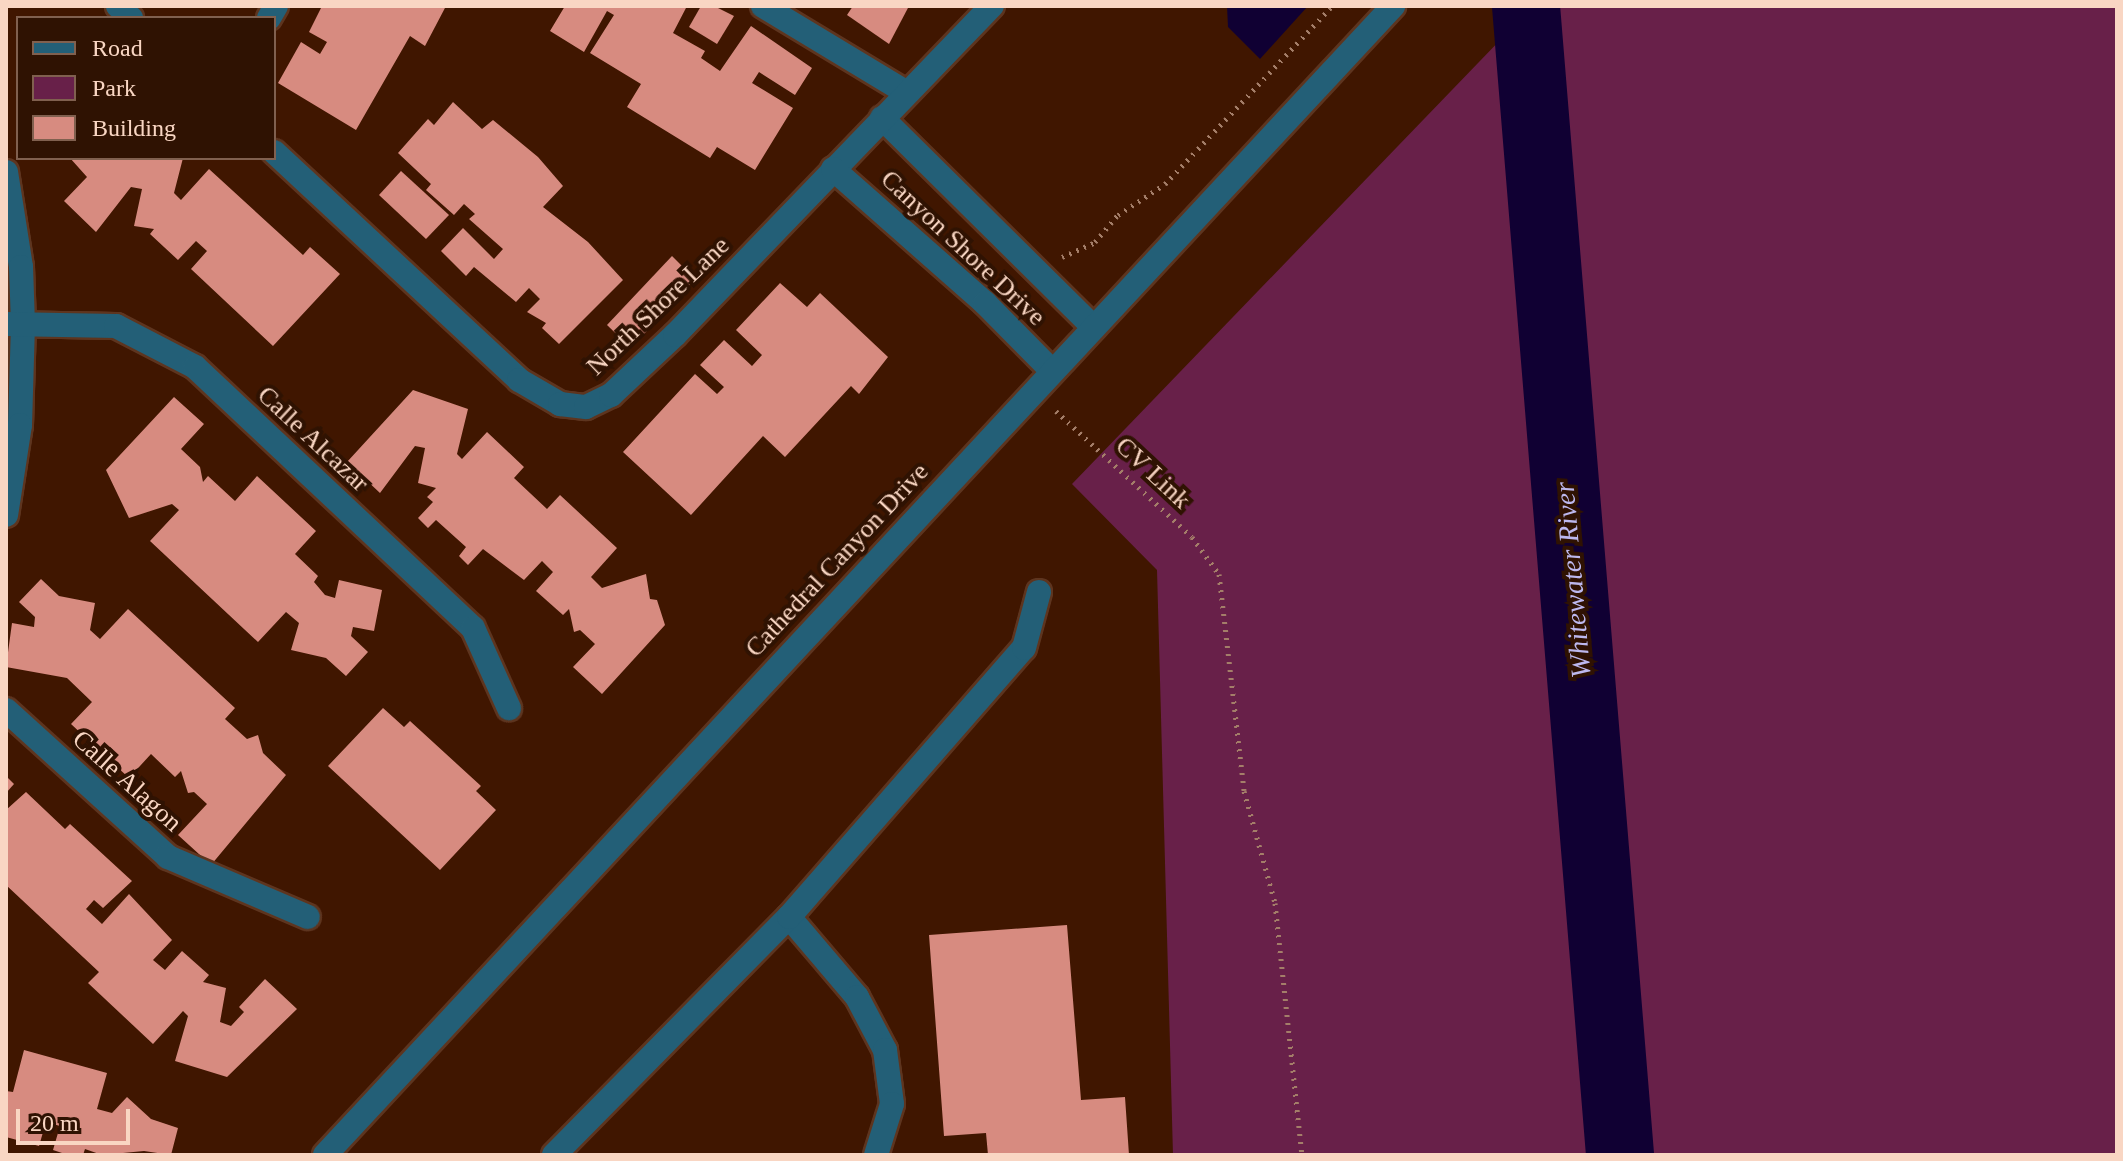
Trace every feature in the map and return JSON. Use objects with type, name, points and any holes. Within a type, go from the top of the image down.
[{"type":"street","points":[[763,6],[907,93]]},
{"type":"street","name":"North Shore Lane","points":[[276,154],[519,380],[560,404],[586,407],[611,395],[675,335],[992,6]]},
{"type":"street","name":"Cathedral Canyon Drive","points":[[325,1155],[1393,6]]},
{"type":"street","name":"Canyon Shore Drive","points":[[882,118],[1094,328]]},
{"type":"street","name":"Canyon Shore Drive","points":[[833,169],[985,303],[1052,371]]},
{"type":"street","points":[[6,172],[21,267],[14,324],[20,425],[6,512]]},
{"type":"street","name":"Calle Alcazar","points":[[14,324],[116,326],[195,367],[473,628],[509,708]]},
{"type":"street","points":[[554,1155],[789,917],[1024,648],[1039,592]]},
{"type":"street","name":"Calle Alagon","points":[[6,710],[168,857],[308,917]]},
{"type":"street","points":[[789,917],[857,997],[885,1050],[892,1104],[876,1155]]},
{"type":"path","points":[[1043,277],[1064,255],[1095,242],[1118,215],[1165,184],[1332,6]]},
{"type":"path","name":"CV Link","points":[[1034,391],[1192,537],[1219,574],[1244,791],[1275,903],[1302,1155]]},
{"type":"green space","points":[[1533,6],[2117,6],[2117,1155],[1173,1155],[1157,570],[1072,484]]},
{"type":"shaded area","points":[[1227,6],[1308,6],[1260,59],[1228,27]]},
{"type":"building","points":[[322,6],[446,6],[425,46],[410,36],[356,130],[278,83],[301,42],[320,54],[327,42],[309,32]]},
{"type":"building","points":[[565,6],[687,6],[673,33],[705,51],[701,58],[720,71],[751,26],[812,68],[795,95],[759,72],[752,83],[793,108],[755,170],[717,147],[710,158],[627,107],[641,84],[590,53],[614,15],[607,11],[584,52],[550,31]]},
{"type":"building","points":[[701,6],[714,6],[734,16],[717,44],[689,27]]},
{"type":"building","points":[[853,6],[909,6],[889,44],[847,15]]},
{"type":"building","points":[[453,102],[482,129],[493,120],[538,157],[563,186],[543,207],[588,242],[623,280],[559,344],[542,328],[546,323],[527,312],[540,299],[529,288],[516,302],[474,267],[466,276],[441,251],[463,228],[494,259],[503,249],[469,219],[475,214],[464,204],[454,215],[426,190],[431,184],[398,153],[428,119],[434,125]]},
{"type":"building","points":[[72,160],[182,160],[174,193],[181,200],[209,169],[303,255],[310,247],[340,274],[273,346],[191,269],[207,251],[196,241],[178,260],[150,234],[154,229],[134,226],[142,189],[131,187],[96,232],[64,201],[87,177]]},
{"type":"building","points":[[401,171],[449,215],[426,239],[379,195]]},
{"type":"building","points":[[672,256],[695,279],[631,348],[607,325]]},
{"type":"building","points":[[780,283],[807,307],[820,293],[888,357],[859,394],[851,386],[785,457],[763,436],[691,515],[623,452],[695,374],[717,394],[724,387],[700,365],[724,340],[752,366],[762,355],[736,330]]},
{"type":"building","points":[[413,390],[468,409],[457,454],[462,459],[487,432],[524,467],[514,478],[547,509],[560,495],[617,548],[591,577],[602,588],[646,574],[650,599],[657,600],[665,625],[602,694],[573,667],[595,644],[580,630],[574,632],[569,609],[563,615],[536,591],[553,572],[542,561],[524,580],[483,549],[468,565],[459,556],[466,547],[436,520],[428,528],[418,518],[433,502],[427,497],[436,488],[418,483],[425,448],[415,446],[380,493],[347,462]]},
{"type":"building","points":[[174,397],[204,424],[181,449],[200,467],[203,482],[208,476],[235,501],[257,476],[316,531],[295,554],[318,576],[314,582],[325,595],[335,598],[339,580],[382,590],[374,631],[353,627],[351,636],[368,652],[346,676],[326,658],[291,650],[299,623],[286,612],[258,642],[150,541],[179,510],[172,504],[129,518],[106,470]]},
{"type":"building","points":[[41,579],[59,596],[95,603],[90,630],[100,639],[128,609],[235,708],[225,719],[247,739],[258,735],[263,753],[286,775],[211,865],[178,835],[207,804],[194,792],[188,793],[181,771],[175,777],[151,754],[129,778],[71,724],[92,702],[67,678],[6,667],[12,623],[34,627],[35,617],[19,602]]},
{"type":"building","points":[[383,708],[404,727],[410,721],[481,786],[476,791],[496,810],[440,870],[328,766]]},
{"type":"building","points":[[6,776],[14,784],[6,793]]},
{"type":"building","points":[[26,792],[65,829],[70,824],[132,881],[103,908],[94,900],[86,909],[102,924],[129,894],[172,940],[153,960],[165,970],[182,951],[209,975],[203,982],[226,988],[220,1022],[231,1026],[244,1012],[239,1007],[265,979],[297,1009],[227,1077],[175,1061],[188,1016],[183,1011],[153,1044],[88,983],[99,972],[6,885],[6,810]]},
{"type":"building","points":[[1067,925],[1081,1100],[1125,1097],[1129,1155],[988,1155],[986,1133],[944,1136],[929,935]]},
{"type":"building","points":[[24,1050],[107,1073],[97,1109],[112,1113],[127,1097],[151,1119],[178,1128],[171,1155],[144,1151],[102,1155],[85,1149],[83,1155],[68,1155],[53,1150],[60,1126],[46,1122],[39,1146],[6,1137],[6,1091],[13,1092]]},
{"type":"waterway","name":"Whitewater River","points":[[1526,6],[1620,1155]]}]
